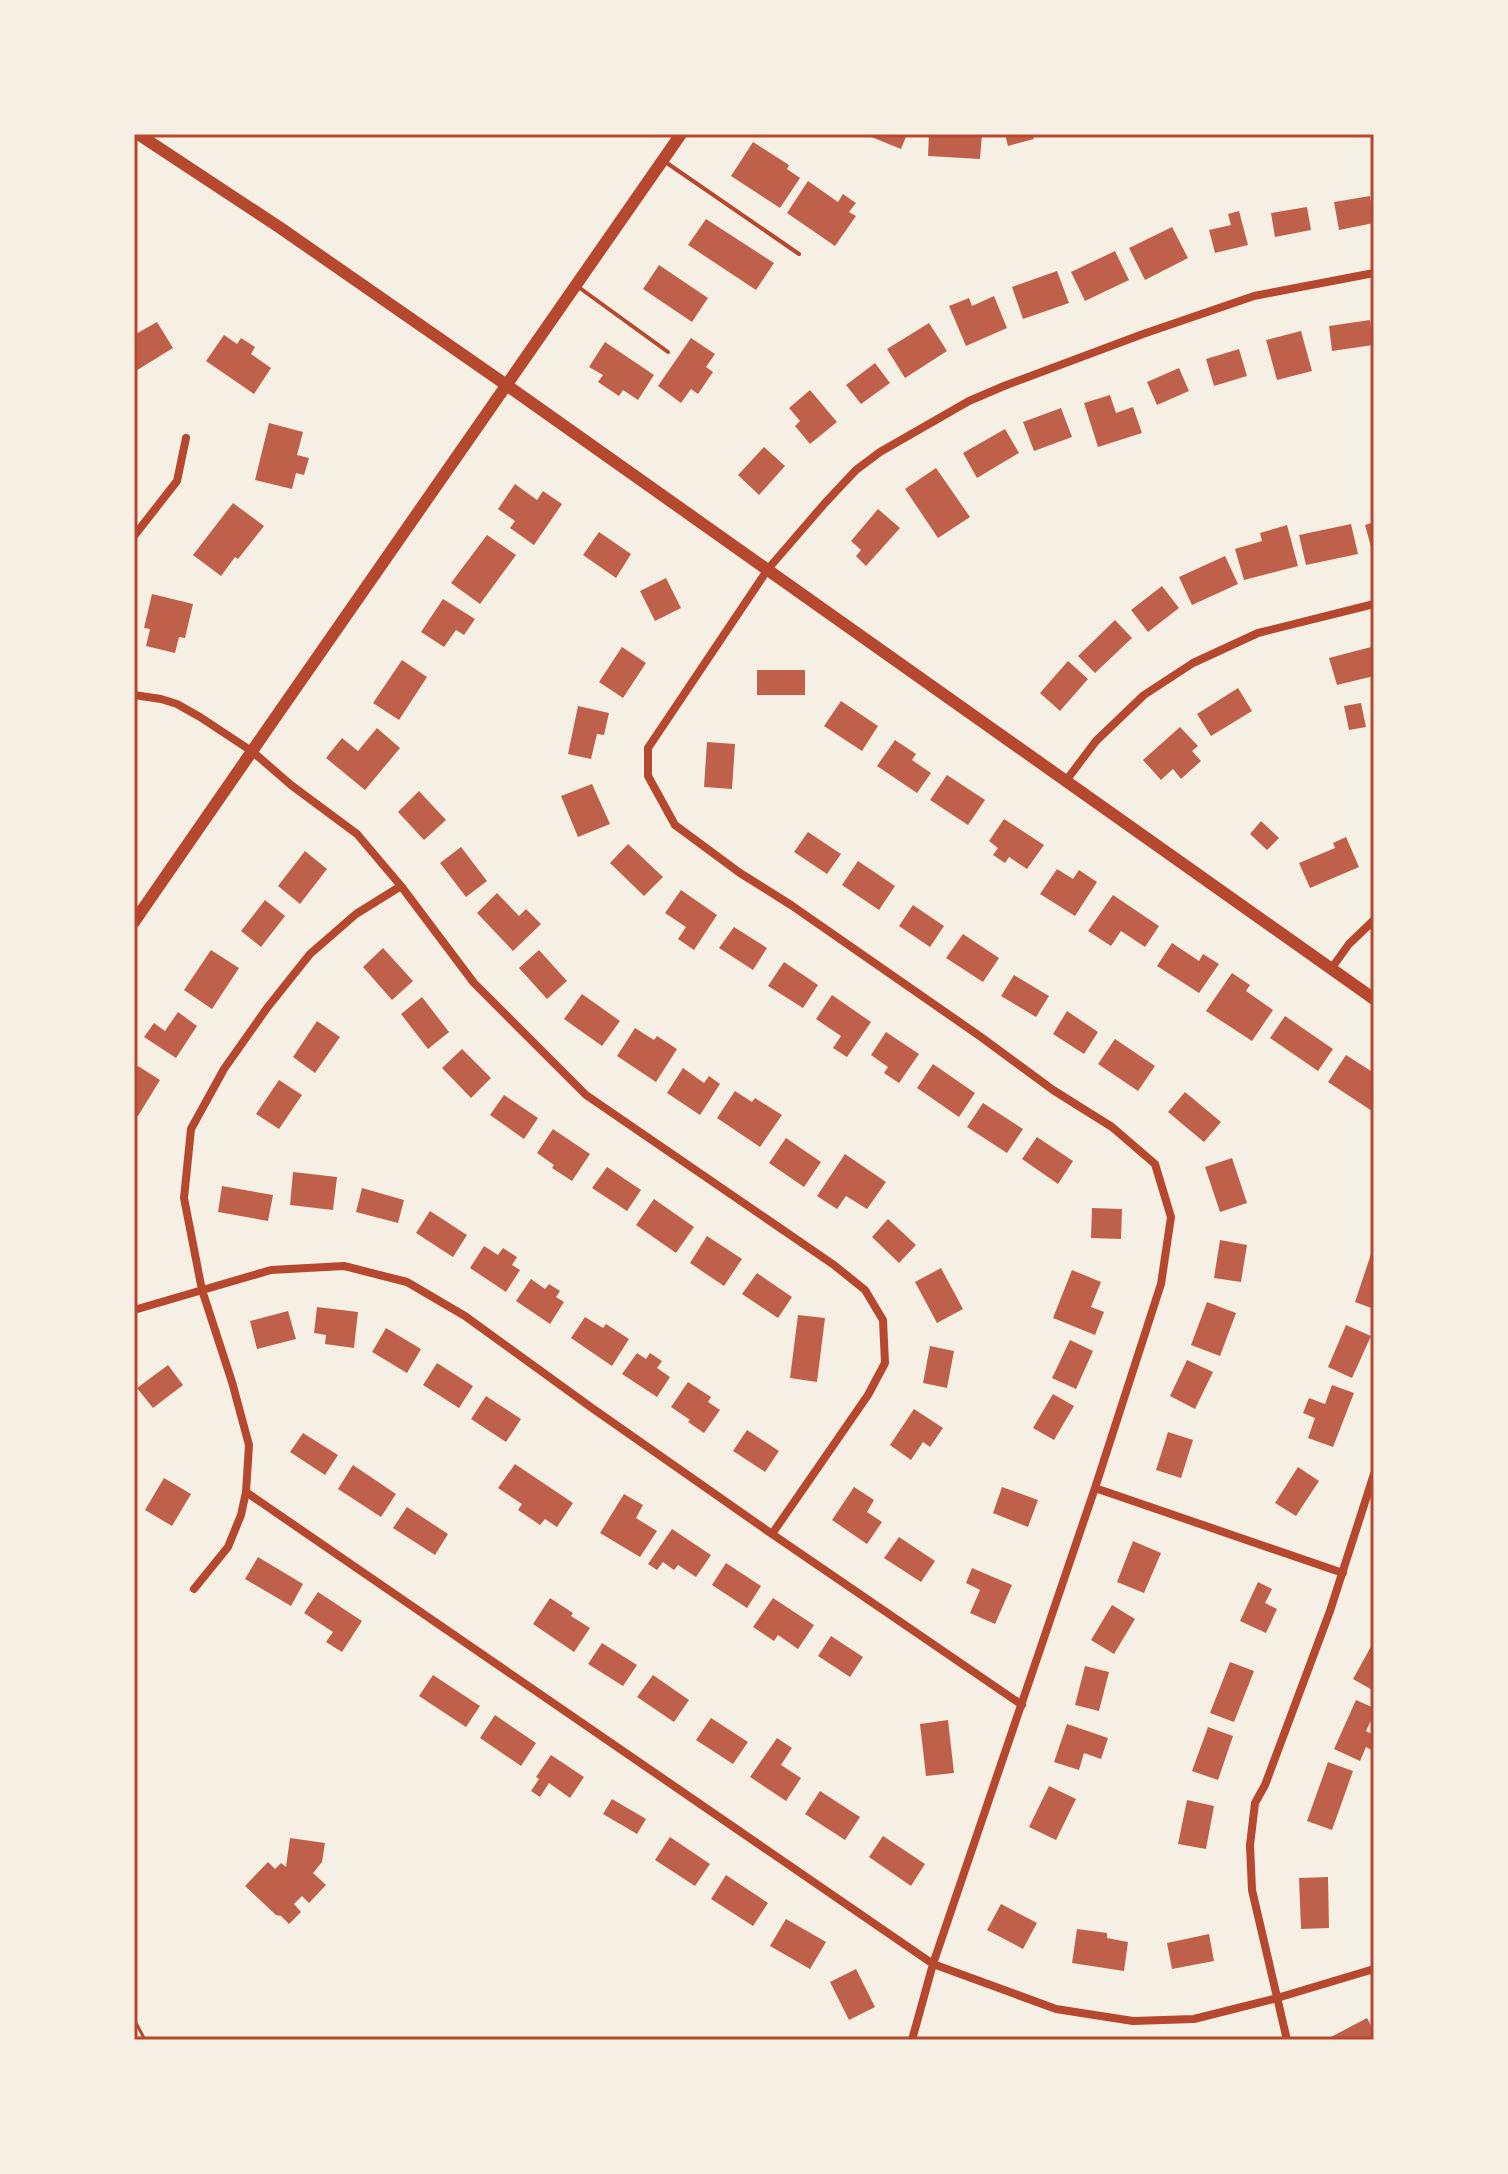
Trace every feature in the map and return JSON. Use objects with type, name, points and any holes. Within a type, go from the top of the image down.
[{"type":"main road","points":[[138,134],[279,227],[505,384],[1374,999]]},
{"type":"main road","points":[[134,922],[681,134]]},
{"type":"street","points":[[912,2040],[933,1964],[1161,1284],[1171,1217],[1155,1164],[1112,1127],[1053,1090],[675,825],[648,776],[648,748],[768,569],[856,470],[880,452],[969,401],[1129,339],[1254,296],[1374,273]]},
{"type":"street","points":[[134,536],[177,481],[186,438]]},
{"type":"street","points":[[1065,782],[1096,741],[1144,695],[1193,663],[1258,633],[1374,604]]},
{"type":"street","points":[[134,695],[177,704],[253,752],[357,834],[401,886],[474,983],[586,1095],[834,1265],[865,1290],[883,1320],[885,1363],[868,1395],[772,1534]]},
{"type":"street","points":[[194,1589],[228,1547],[241,1515],[249,1445],[202,1290],[184,1198],[191,1129],[224,1069],[310,954],[356,914],[401,886]]},
{"type":"street","points":[[1331,969],[1349,944],[1374,920]]},
{"type":"street","points":[[134,1310],[271,1270],[344,1266],[407,1282],[465,1316],[772,1534],[1022,1705]]},
{"type":"street","points":[[1287,2040],[1252,1890],[1250,1845],[1255,1803],[1265,1785],[1343,1573],[1374,1474]]},
{"type":"street","points":[[1095,1488],[1343,1573]]},
{"type":"street","points":[[246,1492],[933,1964],[1056,2009],[1133,2021],[1194,2019],[1374,1969]]},
{"type":"lane","points":[[662,160],[799,254]]},
{"type":"lane","points":[[575,284],[668,352]]},
{"type":"path","points":[[134,2019],[145,2040]]},
{"type":"building","points":[[864,134],[907,134],[901,149]]},
{"type":"building","points":[[929,134],[982,134],[980,159],[928,156]]},
{"type":"building","points":[[1005,134],[1032,134],[1034,139],[1008,146]]},
{"type":"building","points":[[753,142],[789,165],[787,169],[800,178],[780,208],[731,176]]},
{"type":"building","points":[[808,181],[838,202],[843,194],[856,203],[849,212],[856,216],[835,246],[787,213]]},
{"type":"building","points":[[1370,196],[1374,223],[1339,230],[1334,202]]},
{"type":"building","points":[[1307,207],[1311,230],[1275,237],[1271,213]]},
{"type":"building","points":[[1239,211],[1248,245],[1215,253],[1209,230],[1231,225],[1228,214]]},
{"type":"building","points":[[706,219],[774,263],[756,290],[688,245]]},
{"type":"building","points":[[1172,227],[1188,258],[1145,280],[1129,248]]},
{"type":"building","points":[[1115,251],[1129,280],[1085,301],[1071,272]]},
{"type":"building","points":[[659,265],[708,298],[692,322],[643,289]]},
{"type":"building","points":[[1057,271],[1069,303],[1023,319],[1012,287]]},
{"type":"building","points":[[994,296],[1007,328],[966,346],[949,306],[969,298],[972,306]]},
{"type":"building","points":[[1370,320],[1373,345],[1332,351],[1329,326]]},
{"type":"building","points":[[157,322],[173,348],[134,372],[134,335]]},
{"type":"building","points":[[929,323],[947,351],[905,378],[887,349]]},
{"type":"building","points":[[1301,331],[1312,371],[1277,380],[1266,340]]},
{"type":"building","points":[[224,335],[237,344],[241,338],[255,347],[251,354],[271,368],[254,394],[206,361]]},
{"type":"building","points":[[691,338],[715,354],[706,367],[713,372],[698,394],[691,389],[681,403],[658,386]]},
{"type":"building","points":[[605,342],[654,375],[638,400],[623,390],[619,396],[598,382],[603,375],[589,367]]},
{"type":"building","points":[[1239,349],[1247,376],[1214,386],[1206,359]]},
{"type":"building","points":[[875,363],[890,383],[861,404],[846,385]]},
{"type":"building","points":[[1179,368],[1189,391],[1157,405],[1147,382]]},
{"type":"building","points":[[810,390],[837,422],[810,444],[795,426],[800,421],[789,408]]},
{"type":"building","points":[[1110,395],[1116,413],[1133,407],[1142,433],[1098,447],[1084,403]]},
{"type":"building","points":[[1061,408],[1072,437],[1034,451],[1023,422]]},
{"type":"building","points":[[269,423],[303,432],[297,455],[309,458],[304,475],[296,473],[292,489],[255,480]]},
{"type":"building","points":[[1005,429],[1019,453],[977,478],[963,453]]},
{"type":"building","points":[[764,447],[785,466],[759,495],[738,475]]},
{"type":"building","points":[[936,468],[970,517],[938,538],[905,489]]},
{"type":"building","points":[[515,484],[537,500],[543,491],[562,504],[534,545],[510,528],[515,521],[498,509]]},
{"type":"building","points":[[233,503],[264,526],[221,576],[193,555]]},
{"type":"building","points":[[878,509],[900,528],[866,566],[856,556],[861,550],[851,541]]},
{"type":"building","points":[[1374,522],[1374,554],[1373,554],[1365,525]]},
{"type":"building","points":[[1351,524],[1358,554],[1306,565],[1299,535]]},
{"type":"building","points":[[1287,525],[1298,566],[1244,580],[1235,549],[1262,541],[1260,533]]},
{"type":"building","points":[[599,532],[631,554],[616,578],[583,555]]},
{"type":"building","points":[[487,535],[516,555],[480,604],[451,583]]},
{"type":"building","points":[[1225,556],[1238,584],[1192,605],[1179,577]]},
{"type":"building","points":[[666,578],[681,608],[655,621],[640,591]]},
{"type":"building","points":[[1162,586],[1179,608],[1148,632],[1131,610]]},
{"type":"building","points":[[152,594],[193,604],[185,638],[179,637],[175,653],[146,646],[150,629],[144,628]]},
{"type":"building","points":[[443,599],[475,619],[464,635],[456,630],[444,647],[421,632]]},
{"type":"building","points":[[1115,620],[1132,638],[1095,673],[1078,656]]},
{"type":"building","points":[[622,647],[646,663],[623,698],[599,682]]},
{"type":"building","points":[[1371,647],[1374,676],[1337,685],[1329,658]]},
{"type":"building","points":[[402,660],[427,677],[399,720],[373,703]]},
{"type":"building","points":[[1068,661],[1088,679],[1060,711],[1040,693]]},
{"type":"building","points":[[757,670],[805,670],[805,695],[757,695]]},
{"type":"building","points":[[1238,688],[1252,711],[1211,736],[1197,714]]},
{"type":"building","points":[[841,701],[878,726],[862,751],[824,726]]},
{"type":"building","points":[[1361,703],[1366,727],[1349,730],[1344,706]]},
{"type":"building","points":[[578,706],[609,713],[604,735],[597,734],[591,759],[568,754]]},
{"type":"building","points":[[1180,727],[1198,746],[1192,751],[1201,761],[1181,779],[1173,769],[1161,780],[1143,760]]},
{"type":"building","points":[[377,728],[400,748],[365,790],[326,758],[342,738],[358,751]]},
{"type":"building","points":[[895,740],[916,754],[912,760],[931,773],[917,793],[877,766]]},
{"type":"building","points":[[707,742],[735,744],[732,789],[704,787]]},
{"type":"building","points":[[947,775],[985,800],[968,825],[930,800]]},
{"type":"building","points":[[592,784],[610,824],[578,837],[561,796]]},
{"type":"building","points":[[419,791],[446,820],[424,840],[398,812]]},
{"type":"building","points":[[1004,819],[1044,845],[1027,869],[1009,857],[1005,863],[993,855],[998,848],[989,841]]},
{"type":"building","points":[[1261,821],[1279,838],[1267,850],[1250,834]]},
{"type":"building","points":[[808,832],[841,854],[827,874],[794,852]]},
{"type":"building","points":[[1346,837],[1359,867],[1310,888],[1299,863],[1335,848],[1333,843]]},
{"type":"building","points":[[628,844],[663,877],[644,896],[610,863]]},
{"type":"building","points":[[461,847],[487,881],[466,897],[440,863]]},
{"type":"building","points":[[305,851],[327,869],[300,904],[278,886]]},
{"type":"building","points":[[858,861],[895,886],[879,910],[842,885]]},
{"type":"building","points":[[1057,869],[1073,879],[1079,870],[1097,882],[1075,916],[1040,894]]},
{"type":"building","points":[[681,890],[717,915],[694,950],[678,939],[686,927],[665,913]]},
{"type":"building","points":[[497,893],[519,916],[526,909],[541,924],[513,951],[477,913]]},
{"type":"building","points":[[1113,895],[1159,926],[1145,947],[1121,931],[1111,946],[1088,931]]},
{"type":"building","points":[[265,900],[285,916],[261,947],[241,931]]},
{"type":"building","points":[[913,905],[944,926],[930,947],[899,926]]},
{"type":"building","points":[[734,927],[767,948],[753,970],[719,948]]},
{"type":"building","points":[[963,934],[999,958],[983,982],[946,958]]},
{"type":"building","points":[[1172,943],[1199,961],[1203,954],[1219,964],[1199,993],[1157,966]]},
{"type":"building","points":[[383,948],[413,981],[392,1000],[363,967]]},
{"type":"building","points":[[211,950],[239,968],[212,1009],[184,990]]},
{"type":"building","points":[[539,950],[567,981],[547,999],[519,968]]},
{"type":"building","points":[[784,962],[818,985],[803,1008],[768,986]]},
{"type":"building","points":[[1232,973],[1250,985],[1246,991],[1273,1010],[1252,1041],[1206,1011]]},
{"type":"building","points":[[1014,975],[1049,996],[1036,1017],[1001,996]]},
{"type":"building","points":[[582,994],[620,1021],[602,1046],[564,1019]]},
{"type":"building","points":[[832,995],[871,1022],[847,1057],[833,1048],[841,1036],[816,1019]]},
{"type":"building","points":[[422,997],[449,1032],[428,1049],[401,1014]]},
{"type":"building","points":[[1067,1011],[1098,1032],[1084,1054],[1053,1034]]},
{"type":"building","points":[[178,1012],[197,1026],[176,1058],[144,1037],[154,1023],[165,1031]]},
{"type":"building","points":[[1285,1016],[1333,1049],[1318,1071],[1270,1038]]},
{"type":"building","points":[[317,1021],[340,1037],[315,1073],[293,1057]]},
{"type":"building","points":[[635,1028],[654,1040],[657,1036],[677,1049],[656,1082],[617,1056]]},
{"type":"building","points":[[886,1032],[919,1054],[899,1083],[884,1073],[888,1067],[871,1055]]},
{"type":"building","points":[[1115,1039],[1155,1066],[1138,1091],[1098,1064]]},
{"type":"building","points":[[462,1049],[491,1078],[471,1098],[442,1068]]},
{"type":"building","points":[[1346,1055],[1374,1073],[1372,1111],[1328,1082]]},
{"type":"building","points":[[933,1064],[975,1093],[959,1117],[917,1088]]},
{"type":"building","points":[[138,1066],[160,1080],[138,1116],[134,1114],[134,1073]]},
{"type":"building","points":[[683,1068],[704,1083],[709,1076],[720,1084],[700,1115],[667,1093]]},
{"type":"building","points":[[279,1080],[302,1095],[279,1129],[256,1114]]},
{"type":"building","points":[[735,1091],[752,1102],[755,1098],[782,1115],[760,1147],[717,1118]]},
{"type":"building","points":[[1185,1092],[1221,1122],[1204,1142],[1168,1112]]},
{"type":"building","points":[[504,1095],[538,1118],[524,1139],[490,1115]]},
{"type":"building","points":[[983,1103],[1023,1129],[1007,1153],[967,1127]]},
{"type":"building","points":[[553,1129],[590,1154],[572,1181],[537,1153]]},
{"type":"building","points":[[1037,1137],[1073,1161],[1058,1184],[1022,1159]]},
{"type":"building","points":[[786,1138],[821,1162],[804,1187],[769,1163]]},
{"type":"building","points":[[845,1154],[886,1182],[867,1209],[846,1196],[837,1209],[817,1196]]},
{"type":"building","points":[[1232,1158],[1247,1203],[1220,1212],[1205,1167]]},
{"type":"building","points":[[607,1167],[641,1190],[627,1211],[592,1188]]},
{"type":"building","points":[[293,1172],[337,1177],[333,1210],[290,1205]]},
{"type":"building","points":[[222,1186],[273,1195],[268,1221],[218,1212]]},
{"type":"building","points":[[362,1188],[404,1200],[398,1223],[356,1212]]},
{"type":"building","points":[[654,1199],[694,1227],[676,1253],[636,1225]]},
{"type":"building","points":[[1092,1208],[1122,1209],[1121,1239],[1091,1238]]},
{"type":"building","points":[[430,1211],[467,1235],[453,1257],[416,1233]]},
{"type":"building","points":[[888,1219],[916,1245],[899,1263],[872,1237]]},
{"type":"building","points":[[707,1236],[742,1259],[724,1286],[690,1263]]},
{"type":"building","points":[[1220,1240],[1247,1245],[1241,1282],[1214,1278]]},
{"type":"building","points":[[1374,1245],[1374,1309],[1355,1302]]},
{"type":"building","points":[[484,1246],[498,1255],[503,1248],[517,1257],[512,1265],[520,1270],[506,1292],[470,1268]]},
{"type":"building","points":[[941,1268],[963,1309],[937,1323],[915,1282]]},
{"type":"building","points":[[1072,1270],[1101,1282],[1091,1307],[1104,1312],[1095,1335],[1053,1318]]},
{"type":"building","points":[[757,1273],[792,1297],[778,1318],[742,1294]]},
{"type":"building","points":[[531,1279],[545,1289],[549,1284],[560,1291],[556,1297],[564,1302],[550,1324],[516,1301]]},
{"type":"building","points":[[1207,1302],[1236,1313],[1220,1356],[1191,1345]]},
{"type":"building","points":[[317,1307],[358,1312],[354,1348],[325,1344],[326,1335],[314,1333]]},
{"type":"building","points":[[288,1311],[296,1339],[257,1349],[250,1321]]},
{"type":"building","points":[[798,1315],[825,1318],[817,1382],[790,1378]]},
{"type":"building","points":[[585,1317],[603,1328],[606,1324],[629,1339],[612,1366],[571,1338]]},
{"type":"building","points":[[1346,1325],[1371,1336],[1352,1378],[1328,1367]]},
{"type":"building","points":[[386,1328],[421,1349],[407,1373],[372,1352]]},
{"type":"building","points":[[1070,1340],[1093,1351],[1076,1389],[1052,1378]]},
{"type":"building","points":[[930,1346],[954,1351],[947,1388],[923,1383]]},
{"type":"building","points":[[637,1353],[646,1359],[650,1353],[662,1361],[657,1368],[670,1377],[657,1397],[622,1374]]},
{"type":"building","points":[[1187,1360],[1213,1372],[1195,1409],[1170,1396]]},
{"type":"building","points":[[437,1363],[473,1386],[459,1408],[423,1385]]},
{"type":"building","points":[[168,1365],[183,1385],[153,1408],[137,1388]]},
{"type":"building","points":[[688,1382],[711,1397],[708,1402],[720,1410],[704,1433],[671,1407]]},
{"type":"building","points":[[1332,1385],[1354,1393],[1333,1447],[1308,1438],[1315,1418],[1303,1413],[1309,1398],[1325,1404]]},
{"type":"building","points":[[1053,1394],[1074,1406],[1054,1440],[1033,1428]]},
{"type":"building","points":[[486,1396],[521,1419],[506,1442],[471,1419]]},
{"type":"building","points":[[914,1409],[943,1428],[930,1447],[923,1442],[911,1460],[890,1445]]},
{"type":"building","points":[[747,1430],[779,1451],[765,1472],[733,1451]]},
{"type":"building","points":[[1168,1432],[1193,1440],[1181,1478],[1156,1470]]},
{"type":"building","points":[[303,1433],[338,1455],[325,1475],[290,1452]]},
{"type":"building","points":[[515,1464],[573,1503],[557,1527],[545,1519],[540,1525],[518,1510],[522,1504],[498,1488]]},
{"type":"building","points":[[353,1465],[396,1494],[381,1517],[338,1489]]},
{"type":"building","points":[[1298,1467],[1319,1481],[1296,1516],[1275,1503]]},
{"type":"building","points":[[164,1478],[191,1494],[172,1526],[145,1510]]},
{"type":"building","points":[[854,1487],[874,1500],[867,1512],[882,1522],[867,1544],[832,1520]]},
{"type":"building","points":[[1002,1487],[1038,1500],[1028,1527],[993,1513]]},
{"type":"building","points":[[624,1494],[643,1505],[636,1518],[657,1531],[640,1557],[600,1533]]},
{"type":"building","points":[[407,1507],[448,1534],[435,1555],[393,1528]]},
{"type":"building","points":[[672,1529],[711,1555],[696,1577],[678,1565],[674,1570],[663,1562],[657,1570],[648,1564]]},
{"type":"building","points":[[899,1537],[935,1561],[921,1582],[884,1558]]},
{"type":"building","points":[[1133,1541],[1161,1553],[1144,1593],[1117,1582]]},
{"type":"building","points":[[258,1557],[303,1584],[291,1606],[245,1579]]},
{"type":"building","points":[[726,1563],[761,1586],[747,1608],[712,1585]]},
{"type":"building","points":[[972,1568],[1012,1585],[995,1624],[970,1613],[980,1590],[966,1583]]},
{"type":"building","points":[[1258,1582],[1272,1589],[1265,1603],[1277,1609],[1266,1633],[1240,1621]]},
{"type":"building","points":[[318,1592],[362,1621],[342,1652],[326,1642],[333,1632],[304,1613]]},
{"type":"building","points":[[550,1598],[590,1628],[574,1652],[533,1624]]},
{"type":"building","points":[[773,1598],[814,1625],[798,1649],[778,1635],[774,1641],[753,1627]]},
{"type":"building","points":[[1112,1605],[1135,1619],[1114,1654],[1091,1640]]},
{"type":"building","points":[[831,1636],[863,1657],[850,1677],[818,1656]]},
{"type":"building","points":[[1374,1641],[1374,1691],[1353,1679]]},
{"type":"building","points":[[602,1643],[637,1665],[623,1686],[588,1664]]},
{"type":"building","points":[[1230,1662],[1254,1671],[1234,1722],[1210,1713]]},
{"type":"building","points":[[1085,1666],[1109,1672],[1099,1711],[1075,1705]]},
{"type":"building","points":[[433,1675],[480,1706],[466,1727],[419,1696]]},
{"type":"building","points":[[653,1675],[689,1700],[674,1722],[637,1697]]},
{"type":"building","points":[[1356,1700],[1374,1708],[1366,1731],[1374,1735],[1374,1748],[1373,1751],[1366,1747],[1360,1761],[1334,1749]]},
{"type":"building","points":[[495,1715],[536,1743],[521,1766],[480,1738]]},
{"type":"building","points":[[711,1718],[748,1742],[733,1764],[696,1740]]},
{"type":"building","points":[[948,1720],[954,1773],[926,1776],[920,1724]]},
{"type":"building","points":[[1067,1724],[1108,1738],[1101,1759],[1084,1753],[1079,1770],[1054,1762]]},
{"type":"building","points":[[1208,1727],[1233,1736],[1218,1780],[1192,1771]]},
{"type":"building","points":[[777,1738],[792,1748],[781,1765],[801,1778],[786,1801],[750,1777]]},
{"type":"building","points":[[551,1755],[584,1777],[570,1798],[549,1783],[540,1797],[531,1791],[539,1779],[536,1777]]},
{"type":"building","points":[[1328,1762],[1353,1771],[1332,1830],[1307,1821]]},
{"type":"building","points":[[1049,1786],[1076,1799],[1056,1840],[1029,1827]]},
{"type":"building","points":[[820,1791],[860,1817],[845,1840],[805,1814]]},
{"type":"building","points":[[612,1799],[646,1819],[637,1834],[603,1814]]},
{"type":"building","points":[[1187,1800],[1214,1806],[1206,1849],[1178,1844]]},
{"type":"building","points":[[883,1836],[925,1864],[911,1886],[869,1857]]},
{"type":"building","points":[[670,1837],[710,1864],[695,1886],[655,1860]]},
{"type":"building","points":[[290,1838],[325,1843],[322,1862],[313,1873],[326,1885],[309,1903],[302,1896],[294,1904],[301,1912],[289,1924],[245,1886],[268,1862],[275,1869],[281,1863],[286,1867]]},
{"type":"building","points":[[726,1875],[768,1903],[753,1926],[711,1899]]},
{"type":"building","points":[[1328,1877],[1329,1928],[1301,1929],[1299,1878]]},
{"type":"building","points":[[1001,1904],[1037,1923],[1023,1949],[987,1930]]},
{"type":"building","points":[[786,1919],[826,1942],[810,1969],[770,1946]]},
{"type":"building","points":[[1077,1929],[1107,1933],[1107,1938],[1128,1942],[1124,1971],[1072,1963]]},
{"type":"building","points":[[1209,1934],[1214,1961],[1172,1969],[1167,1943]]},
{"type":"building","points":[[856,1969],[875,2007],[849,2020],[830,1982]]},
{"type":"building","points":[[1367,2018],[1374,2031],[1374,2040],[1330,2040],[1329,2038]]}]
